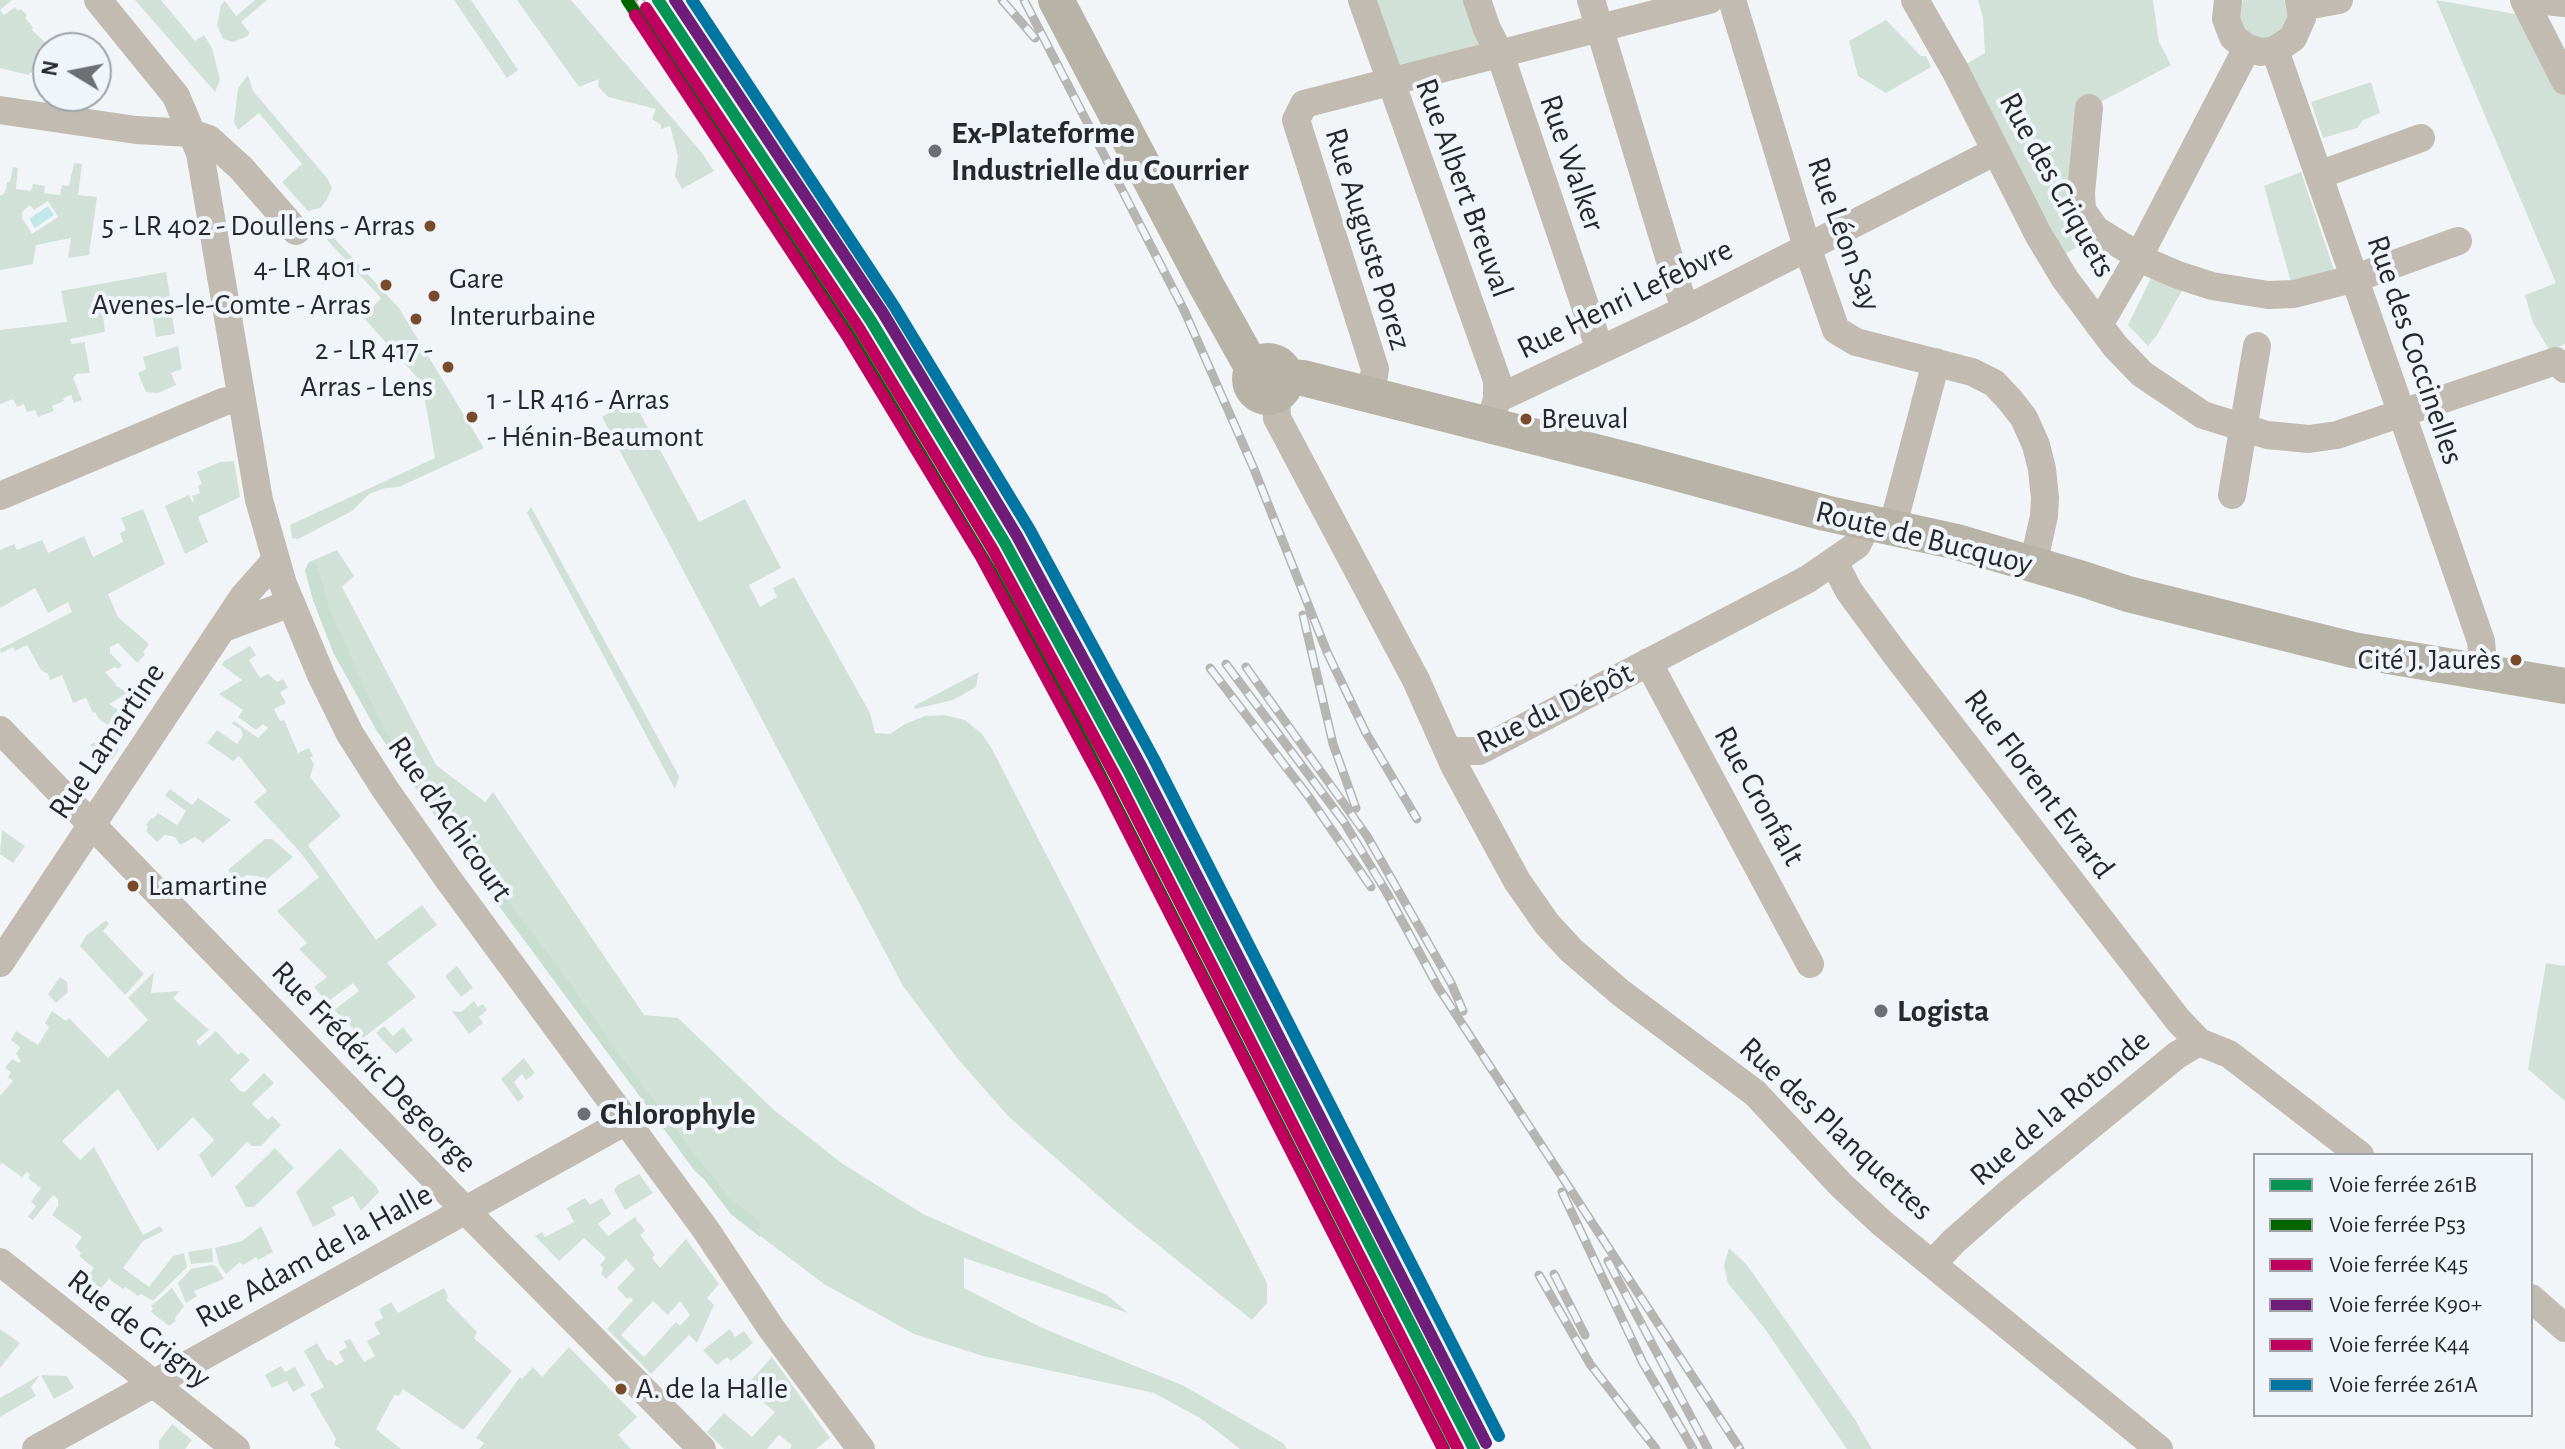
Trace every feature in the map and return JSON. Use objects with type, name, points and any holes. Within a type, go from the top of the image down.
[{"type":"main road","name":"Rue du Dépôt","points":[[1056,0],[1248,360],[1272,380]]},
{"type":"main road","name":"Route de Bucquoy","points":[[1272,380],[1303,378],[1371,396],[1493,412],[1880,526],[1957,542],[2128,594],[2353,650],[2565,686]]},
{"type":"street","name":"Rue d'Achicourt","points":[[98,0],[170,87],[200,153],[259,500],[275,561],[291,603],[350,734],[385,789],[861,1449]]},
{"type":"street","name":"Rue Albert Breuval","points":[[1362,0],[1497,380],[1493,412]]},
{"type":"street","name":"Rue Walker","points":[[1477,0],[1500,54],[1600,350]]},
{"type":"street","points":[[1591,0],[1685,310]]},
{"type":"street","points":[[1390,82],[1709,0]]},
{"type":"street","name":"Rue Léon Say","points":[[1732,0],[1807,247],[1836,330],[1856,342],[1972,372],[1994,383],[2024,418],[2036,445],[2045,498],[2041,534],[2033,565]]},
{"type":"street","name":"Rue des Criquets","points":[[1915,0],[2053,259],[2115,346],[2142,374],[2203,415],[2267,435],[2309,439],[2337,435],[2556,361],[2565,369]]},
{"type":"street","name":"Rue des Coccinelles","points":[[2228,0],[2228,29],[2261,49],[2319,175],[2481,641],[2481,673]]},
{"type":"street","points":[[2099,325],[2261,49],[2293,38],[2302,18],[2300,3],[2339,0]]},
{"type":"street","points":[[2524,0],[2565,81]]},
{"type":"street","points":[[2536,0],[2565,3]]},
{"type":"street","name":"Rue Auguste Porez","points":[[1371,396],[1375,369],[1296,120],[1304,104],[1390,82]]},
{"type":"street","points":[[2089,108],[2082,210],[2096,230],[2178,275],[2212,286],[2268,295],[2294,294],[2356,278],[2458,241]]},
{"type":"street","points":[[0,110],[136,130],[191,133],[209,139],[221,148],[296,231]]},
{"type":"street","points":[[2319,175],[2421,138]]},
{"type":"street","name":"Rue Henri Lefebvre","points":[[1493,412],[1600,350],[1685,310],[1996,151]]},
{"type":"street","points":[[2232,495],[2257,346]]},
{"type":"street","points":[[1880,526],[1936,362]]},
{"type":"street","name":"Rue du Dépôt","points":[[1272,380],[1277,418],[1416,680],[1449,751],[1479,751],[1536,723],[1808,579],[1880,526]]},
{"type":"street","points":[[0,496],[223,402],[241,398]]},
{"type":"street","name":"Rue Lamartine","points":[[0,963],[252,584],[275,561]]},
{"type":"street","name":"Rue Florent Evrard","points":[[1834,562],[1849,591],[1896,655],[2199,1042]]},
{"type":"street","points":[[224,628],[291,603]]},
{"type":"street","name":"Rue Cronfalt","points":[[1648,662],[1810,964]]},
{"type":"street","name":"Rue Frédéric Degeorge","points":[[0,730],[466,1211],[702,1449]]},
{"type":"street","name":"Rue des Planquettes","points":[[1449,751],[1517,881],[1547,924],[1571,950],[1621,993],[1755,1093],[1841,1185],[1883,1224],[2159,1449]]},
{"type":"street","points":[[2199,1042],[2229,1054],[2357,1153]]},
{"type":"street","name":"Rue de la Rotonde","points":[[1933,1263],[2011,1191],[2177,1055],[2199,1042]]},
{"type":"street","name":"Rue Adam de la Halle","points":[[36,1449],[626,1121]]},
{"type":"street","name":"Rue de Grigny","points":[[0,1262],[236,1449]]},
{"type":"street","points":[[2533,1300],[2565,1328]]},
{"type":"shaded area","points":[[0,0],[12,0],[0,10]]},
{"type":"shaded area","points":[[135,0],[161,0],[195,41],[204,35],[212,48],[220,80],[215,92]]},
{"type":"shaded area","points":[[255,0],[267,0],[241,22],[249,32],[248,36],[233,42],[223,39],[217,25],[221,5],[225,1],[236,16]]},
{"type":"shaded area","points":[[454,0],[471,0],[518,70],[507,78]]},
{"type":"shaded area","points":[[517,0],[571,0],[714,171],[682,189],[675,176],[678,156],[670,126],[661,129],[661,125],[652,119],[656,109],[608,97],[598,86],[599,79],[579,87]]},
{"type":"shaded area","points":[[1374,0],[1469,0],[1484,45],[1400,71]]},
{"type":"shaded area","points":[[1978,0],[2153,0],[2159,42],[2171,65],[2089,108],[2093,238],[2065,254],[1963,66],[1985,53],[1983,18]]},
{"type":"shaded area","points":[[2243,0],[2284,0],[2289,15],[2286,26],[2275,37],[2258,39],[2242,27],[2238,11]]},
{"type":"shaded area","points":[[2436,0],[2521,15],[2565,95],[2565,344],[2550,351],[2533,323],[2525,295],[2556,283]]},
{"type":"shaded area","points":[[15,7],[27,15],[25,18],[33,27],[32,72],[28,75],[0,68],[0,10],[4,15]]},
{"type":"shaded area","points":[[1886,20],[1921,56],[1926,56],[1931,67],[1886,93],[1858,76],[1849,41]]},
{"type":"shaded area","points":[[248,75],[253,91],[327,178],[332,188],[320,208],[308,211],[282,182],[302,164],[259,113],[238,130],[234,122],[238,88]]},
{"type":"shaded area","points":[[2371,82],[2380,113],[2363,120],[2357,128],[2323,138],[2311,102]]},
{"type":"shaded area","points":[[74,163],[82,164],[78,195],[97,197],[89,255],[68,258],[71,238],[36,245],[33,264],[0,270],[0,195],[10,182],[13,167],[18,168],[16,189],[31,191],[33,184],[45,186],[44,193],[60,195],[62,185],[69,186]],"holes":[[[48,201],[58,217],[32,234],[22,218],[22,212],[30,205],[34,210]]]},
{"type":"shaded area","points":[[2301,172],[2334,270],[2293,289],[2264,186]]},
{"type":"shaded area","points":[[321,224],[399,308],[484,448],[399,487],[369,494],[352,511],[298,539],[292,538],[290,525],[435,458],[422,383],[363,317],[381,298],[316,228]]},
{"type":"shaded area","points":[[166,272],[171,303],[167,304],[175,334],[156,337],[151,307],[103,315],[105,332],[70,339],[72,344],[85,342],[90,373],[76,374],[73,378],[82,400],[74,403],[71,395],[63,398],[64,401],[52,406],[54,411],[38,417],[35,410],[27,412],[24,404],[17,407],[13,399],[0,404],[0,330],[67,322],[61,291]]},
{"type":"shaded area","points":[[2151,278],[2183,289],[2148,346],[2128,325]]},
{"type":"shaded area","points":[[178,346],[182,369],[171,373],[176,385],[158,393],[146,392],[138,373],[146,369],[143,357]]},
{"type":"shaded area","points":[[633,400],[699,522],[745,499],[781,568],[749,585],[760,607],[777,597],[773,588],[794,577],[870,713],[875,733],[890,734],[925,716],[944,715],[965,720],[982,734],[1267,1283],[1267,1303],[1252,1320],[1118,1213],[1008,1116],[957,1058],[903,986],[602,417]]},
{"type":"shaded area","points":[[234,461],[240,497],[198,517],[208,542],[185,554],[165,506],[189,495],[194,501],[192,496],[200,493],[198,486],[202,484],[197,472],[220,462]]},
{"type":"shaded area","points":[[531,507],[679,776],[675,789],[527,513]]},
{"type":"shaded area","points":[[143,509],[165,564],[108,594],[118,617],[149,644],[143,652],[145,655],[137,663],[118,643],[110,647],[110,653],[122,665],[105,672],[115,685],[128,693],[109,704],[118,710],[108,725],[93,713],[86,698],[73,703],[62,675],[50,680],[27,645],[1,653],[0,649],[72,612],[68,602],[48,613],[35,588],[0,608],[0,550],[14,544],[17,550],[42,540],[48,553],[84,536],[93,557],[123,542],[120,533],[126,530],[121,518]]},
{"type":"shaded area","points":[[337,550],[354,576],[342,587],[436,765],[485,802],[493,792],[644,1015],[678,1018],[774,1110],[843,1164],[923,1214],[1107,1295],[1128,1313],[964,1258],[964,1288],[1040,1327],[1184,1386],[1283,1443],[1287,1449],[1240,1449],[1200,1418],[1154,1393],[983,1356],[914,1334],[824,1284],[731,1214],[695,1171],[468,864],[377,731],[334,654],[305,570],[309,562]]},
{"type":"shaded area","points":[[250,646],[256,655],[249,660],[260,678],[268,674],[277,682],[283,679],[288,688],[280,692],[286,703],[274,709],[280,721],[284,720],[298,753],[309,748],[314,764],[310,777],[341,816],[308,845],[376,940],[422,905],[437,925],[387,963],[416,997],[363,1038],[334,1010],[359,991],[353,983],[327,1002],[314,987],[327,977],[299,949],[307,943],[277,911],[319,877],[254,802],[267,791],[239,756],[233,761],[207,743],[217,730],[237,744],[243,736],[241,729],[232,724],[234,721],[258,738],[268,728],[263,724],[256,730],[238,717],[243,710],[219,694],[242,680],[222,665],[224,661]]},
{"type":"shaded area","points":[[979,672],[976,687],[953,700],[915,709],[914,706]]},
{"type":"shaded area","points":[[103,738],[119,749],[112,760],[90,745]]},
{"type":"shaded area","points":[[170,789],[192,805],[198,798],[231,820],[203,843],[195,837],[180,845],[175,837],[165,835],[157,842],[146,831],[151,818],[158,813],[177,825],[186,811],[165,796]]},
{"type":"shaded area","points":[[2,830],[25,846],[13,863],[0,854]]},
{"type":"shaded area","points":[[265,839],[272,839],[293,857],[264,882],[258,876],[246,875],[239,881],[228,870]]},
{"type":"shaded area","points":[[106,920],[109,924],[103,931],[144,974],[125,995],[80,946],[86,936]]},
{"type":"shaded area","points":[[2546,963],[2565,966],[2565,1101],[2528,1069]]},
{"type":"shaded area","points":[[457,966],[473,988],[461,997],[445,976]]},
{"type":"shaded area","points":[[154,972],[151,993],[180,991],[173,998],[209,1030],[196,1041],[199,1046],[216,1031],[238,1055],[242,1052],[250,1060],[230,1080],[240,1091],[245,1092],[264,1073],[274,1083],[252,1104],[268,1120],[272,1116],[281,1125],[261,1146],[252,1146],[247,1142],[212,1178],[199,1155],[214,1140],[193,1117],[158,1151],[118,1089],[62,1141],[80,1160],[94,1147],[143,1235],[160,1226],[163,1231],[143,1241],[123,1268],[149,1287],[173,1256],[184,1253],[187,1267],[153,1301],[141,1294],[138,1296],[126,1287],[123,1289],[109,1279],[98,1292],[84,1281],[94,1268],[79,1256],[81,1253],[75,1247],[82,1237],[52,1215],[58,1206],[58,1199],[53,1195],[33,1220],[28,1217],[36,1206],[31,1202],[41,1188],[28,1178],[30,1175],[27,1172],[22,1177],[2,1163],[0,1165],[0,1096],[13,1081],[8,1077],[11,1072],[5,1068],[12,1059],[21,1061],[16,1054],[20,1047],[11,1040],[16,1031],[38,1045],[49,1027],[45,1023],[52,1011],[66,1021],[69,1018],[108,1058],[148,1020],[128,998]]},
{"type":"shaded area","points":[[60,977],[67,982],[68,992],[56,1003],[48,994]]},
{"type":"shaded area","points":[[474,1001],[478,1007],[483,1004],[487,1010],[479,1017],[483,1023],[469,1034],[452,1011],[461,1012]]},
{"type":"shaded area","points":[[384,1026],[393,1036],[403,1027],[413,1040],[396,1054],[376,1033]]},
{"type":"shaded area","points":[[524,1058],[535,1073],[526,1080],[522,1074],[514,1082],[524,1097],[518,1102],[501,1079]]},
{"type":"shaded area","points":[[275,1148],[294,1168],[254,1207],[246,1207],[235,1187]]},
{"type":"shaded area","points":[[340,1148],[379,1192],[361,1211],[353,1196],[332,1207],[336,1215],[313,1227],[296,1192]]},
{"type":"shaded area","points":[[639,1174],[653,1193],[625,1210],[614,1190]]},
{"type":"shaded area","points":[[585,1198],[590,1205],[602,1198],[611,1214],[598,1224],[608,1236],[635,1217],[645,1231],[640,1235],[655,1255],[652,1258],[660,1268],[686,1239],[719,1284],[707,1298],[714,1305],[697,1343],[689,1335],[651,1374],[607,1329],[633,1300],[630,1297],[627,1299],[617,1288],[635,1269],[626,1259],[606,1279],[601,1274],[603,1268],[600,1265],[606,1258],[584,1238],[559,1261],[535,1236],[542,1232],[545,1237],[574,1222],[567,1208]],"holes":[[[653,1301],[668,1315],[680,1301],[690,1315],[680,1326],[676,1322],[644,1357],[621,1335]]]},
{"type":"shaded area","points":[[261,1226],[273,1252],[243,1265],[240,1262],[226,1274],[219,1264],[215,1248],[242,1241]]},
{"type":"shaded area","points":[[212,1248],[213,1262],[191,1264],[188,1252]]},
{"type":"shaded area","points":[[1729,1248],[1747,1265],[1854,1418],[1872,1449],[1847,1449],[1765,1329],[1728,1283],[1724,1266]]},
{"type":"shaded area","points":[[216,1266],[224,1279],[194,1291],[197,1296],[186,1303],[178,1283],[191,1269]]},
{"type":"shaded area","points":[[172,1288],[184,1306],[176,1321],[169,1326],[151,1312],[151,1306]]},
{"type":"shaded area","points":[[444,1288],[448,1297],[446,1300],[477,1332],[474,1338],[512,1371],[463,1430],[403,1389],[398,1397],[395,1394],[376,1429],[401,1449],[341,1449],[334,1445],[336,1439],[310,1394],[324,1387],[304,1351],[317,1343],[327,1360],[336,1366],[344,1361],[339,1352],[347,1347],[344,1341],[350,1339],[364,1362],[375,1356],[367,1341],[380,1334],[374,1323],[383,1318],[379,1309],[391,1302],[398,1313]]},
{"type":"shaded area","points":[[0,1329],[20,1343],[0,1368]]},
{"type":"shaded area","points":[[730,1329],[735,1337],[744,1331],[753,1343],[731,1361],[727,1357],[717,1365],[703,1350]]},
{"type":"shaded area","points":[[569,1347],[637,1417],[618,1435],[631,1449],[479,1449],[484,1443],[476,1438],[520,1377],[522,1379],[533,1367],[542,1377]]},
{"type":"shaded area","points":[[772,1357],[830,1438],[816,1449],[790,1449],[792,1445],[779,1435],[767,1449],[724,1449],[707,1432],[724,1413],[752,1437],[775,1412],[743,1389]]},
{"type":"shaded area","points":[[281,1366],[285,1372],[295,1367],[305,1385],[293,1392],[287,1381],[272,1388],[265,1375]]},
{"type":"shaded area","points":[[40,1375],[31,1387],[36,1396],[0,1417],[0,1398]]},
{"type":"shaded area","points":[[41,1375],[67,1376],[74,1388],[54,1399]]},
{"type":"shaded area","points":[[172,1424],[192,1440],[185,1449],[159,1449],[159,1441]]},
{"type":"green space","points":[[309,562],[317,564],[330,611],[383,727],[425,792],[699,1160],[729,1197],[759,1221],[760,1237],[731,1214],[695,1171],[468,864],[377,731],[334,654],[313,600],[305,570]]},
{"type":"water","points":[[48,206],[54,215],[35,228],[29,219]]},
{"type":"railway","points":[[639,0],[859,330],[958,492],[1102,753],[1456,1449]]},
{"type":"railway","points":[[1002,0],[1035,38]]},
{"type":"railway","points":[[1024,0],[1184,310],[1254,469],[1327,652],[1366,733],[1417,819]]},
{"type":"railway","points":[[1303,615],[1333,744],[1356,808]]},
{"type":"railway","points":[[1226,664],[1344,822],[1438,987],[1740,1449]]},
{"type":"railway","points":[[1246,667],[1367,836],[1451,983],[1463,1011]]},
{"type":"railway","points":[[1210,668],[1309,797],[1371,887]]},
{"type":"railway","points":[[1562,1192],[1643,1363],[1693,1449]]},
{"type":"railway","points":[[1608,1261],[1708,1449]]},
{"type":"railway","points":[[1554,1274],[1585,1335]]},
{"type":"railway","points":[[1539,1275],[1590,1364],[1656,1449]]},
{"type":"rail line","name":"P53","points":[[627,0],[850,336],[989,568],[1075,725],[1444,1449]]},
{"type":"rail line","name":"261B","points":[[658,0],[871,321],[1005,543],[1129,772],[1474,1449]]},
{"type":"rail line","name":"K90+","points":[[675,0],[883,313],[1017,536],[1141,766],[1486,1443]]},
{"type":"rail line","name":"261A","points":[[692,0],[894,306],[1030,530],[1154,759],[1499,1436]]},
{"type":"rail line","name":"K45","points":[[646,8],[859,328],[993,550],[1117,779],[1458,1449]]},
{"type":"rail line","name":"K44","points":[[635,15],[847,336],[981,557],[1104,785],[1443,1449]]},
{"type":"place","name":"Ex-Plateforme Industrielle du Courrier","points":[[935,151]]},
{"type":"place","name":"5 - LR 402 - Doullens - Arras","points":[[430,226]]},
{"type":"place","name":"4- LR 401 - Avenes-le-Comte - Arras","points":[[386,285]]},
{"type":"place","name":"Gare Interurbaine","points":[[434,296]]},
{"type":"place","name":"2 - LR 417 - Arras - Lens","points":[[448,367]]},
{"type":"place","name":"1 - LR 416 - Arras - Hénin-Beaumont","points":[[472,417]]},
{"type":"place","name":"Breuval","points":[[1526,419]]},
{"type":"place","name":"Cité J. Jaurès","points":[[2516,660]]},
{"type":"place","name":"Lamartine","points":[[133,886]]},
{"type":"place","name":"Logista","points":[[1881,1011]]},
{"type":"place","name":"Chlorophyle","points":[[584,1114]]},
{"type":"place","name":"A. de la Halle","points":[[621,1389]]}]
